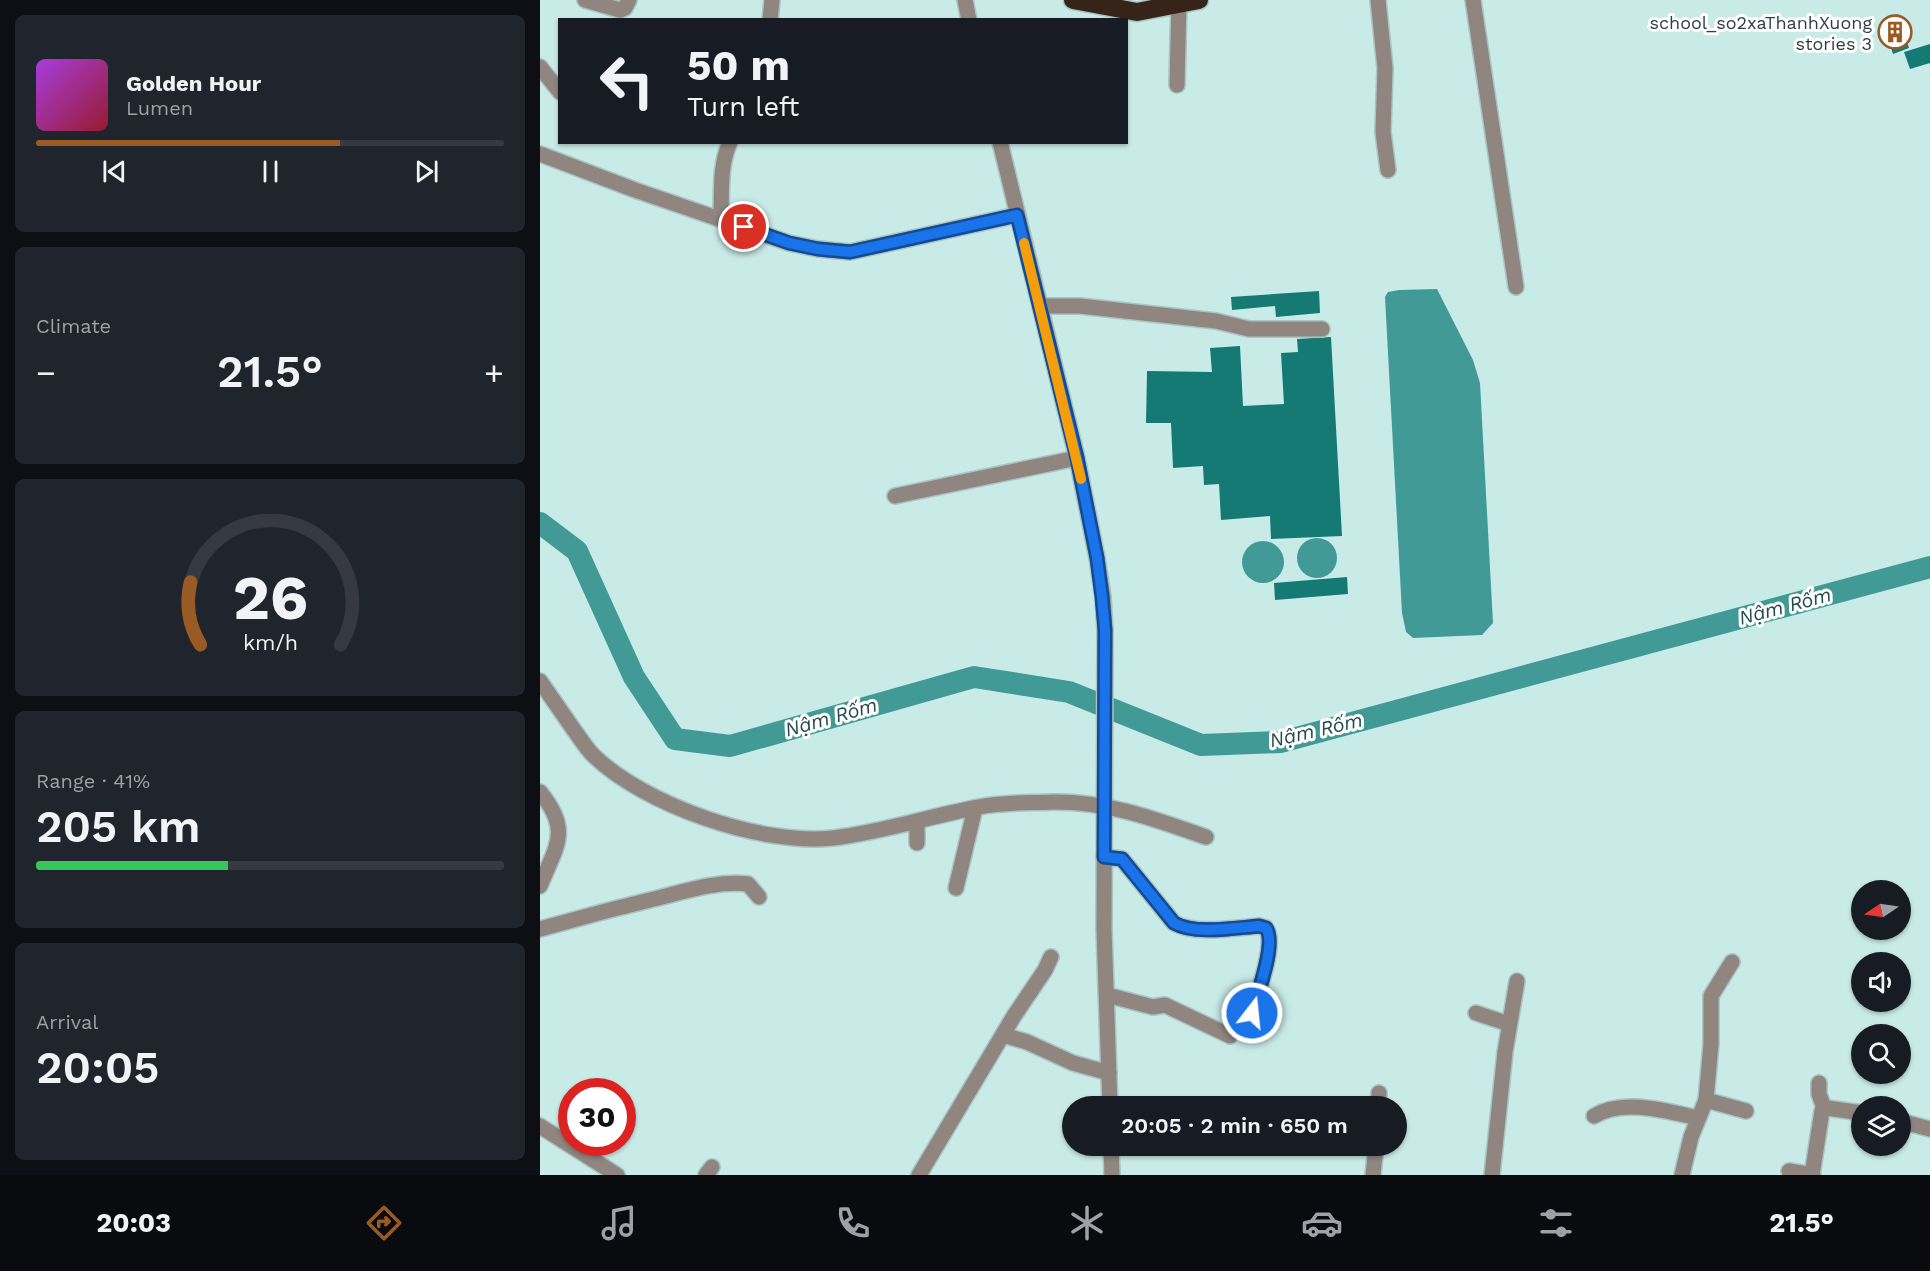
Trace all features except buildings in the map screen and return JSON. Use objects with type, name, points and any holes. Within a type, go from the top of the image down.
[{"type":"highway","points":[[1073,0],[1137,12],[1189,1]]},
{"type":"street","points":[[585,0],[620,10],[625,8],[629,0]]},
{"type":"street","points":[[770,18],[772,0]]},
{"type":"street","points":[[964,0],[968,18]]},
{"type":"street","points":[[1378,0],[1385,68],[1383,132],[1388,170]]},
{"type":"street","points":[[1473,0],[1516,287]]},
{"type":"street","points":[[1177,85],[1189,1]]},
{"type":"street","points":[[540,67],[558,90]]},
{"type":"street","points":[[722,219],[722,169],[729,144]]},
{"type":"street","points":[[1000,144],[1077,458],[1097,558],[1102,597],[1105,630],[1104,857],[1110,1096]]},
{"type":"street","points":[[540,154],[789,243],[818,249],[850,252],[1017,215]]},
{"type":"street","points":[[1040,306],[1080,306],[1194,318],[1249,329],[1322,329]]},
{"type":"street","points":[[896,496],[1077,458]]},
{"type":"street","points":[[540,681],[591,754],[613,772],[651,794],[712,821],[783,838],[830,838],[896,827],[975,808],[1104,800],[1206,837]]},
{"type":"street","points":[[540,792],[553,810],[559,838],[540,886]]},
{"type":"street","points":[[956,888],[975,808]]},
{"type":"street","points":[[917,822],[917,843]]},
{"type":"street","points":[[1104,857],[1122,859],[1174,923],[1183,928],[1259,926],[1266,928],[1270,935],[1266,961],[1252,1013]]},
{"type":"street","points":[[540,929],[601,911],[705,886],[748,884],[759,897]]},
{"type":"street","points":[[919,1175],[1051,957]]},
{"type":"street","points":[[1682,1175],[1691,1137],[1706,1101],[1711,1044],[1711,996],[1732,962]]},
{"type":"street","points":[[1492,1175],[1509,1024],[1517,981]]},
{"type":"street","points":[[1107,995],[1153,1007],[1165,1005],[1230,1036]]},
{"type":"street","points":[[1476,1013],[1509,1024]]},
{"type":"street","points":[[1003,1035],[1015,1037],[1073,1063],[1109,1073]]},
{"type":"street","points":[[1789,1171],[1812,1175],[1824,1108],[1818,1083]]},
{"type":"street","points":[[1706,1101],[1746,1111]]},
{"type":"street","points":[[1594,1116],[1604,1109],[1627,1106],[1698,1118]]},
{"type":"street","points":[[1824,1108],[1851,1112]]},
{"type":"street","points":[[1911,1124],[1930,1129]]},
{"type":"street","points":[[540,1126],[617,1175]]},
{"type":"street","points":[[1111,1156],[1112,1175]]},
{"type":"street","points":[[1373,1175],[1375,1156]]},
{"type":"water","points":[[1437,289],[1473,360],[1480,383],[1493,623],[1482,635],[1413,638],[1406,632],[1402,613],[1385,297],[1388,292],[1399,290]]},
{"type":"water","points":[[1317,538],[1325,539],[1331,544],[1336,550],[1336,566],[1331,572],[1325,577],[1317,578],[1309,577],[1303,572],[1298,566],[1297,558],[1298,550],[1303,544],[1309,539]]},
{"type":"water","points":[[1263,541],[1278,547],[1284,562],[1278,577],[1263,583],[1248,577],[1242,562],[1248,547]]},
{"type":"waterway","name":"Nậm Rốm","points":[[540,523],[577,551],[634,677],[675,739],[730,746],[974,677],[1069,692],[1201,745],[1281,742],[1930,567]]},
{"type":"slow traffic","points":[[1024,243],[1081,479]]},
{"type":"place","name":"school_so2xaThanhXuong stories 3","points":[[1895,32]]},
{"type":"route","points":[[744,227],[789,243],[850,252],[1017,215],[1077,458],[1097,558],[1105,630],[1104,857],[1122,859],[1174,923],[1183,928],[1259,926],[1268,930],[1270,935],[1266,961],[1252,1013]]}]
